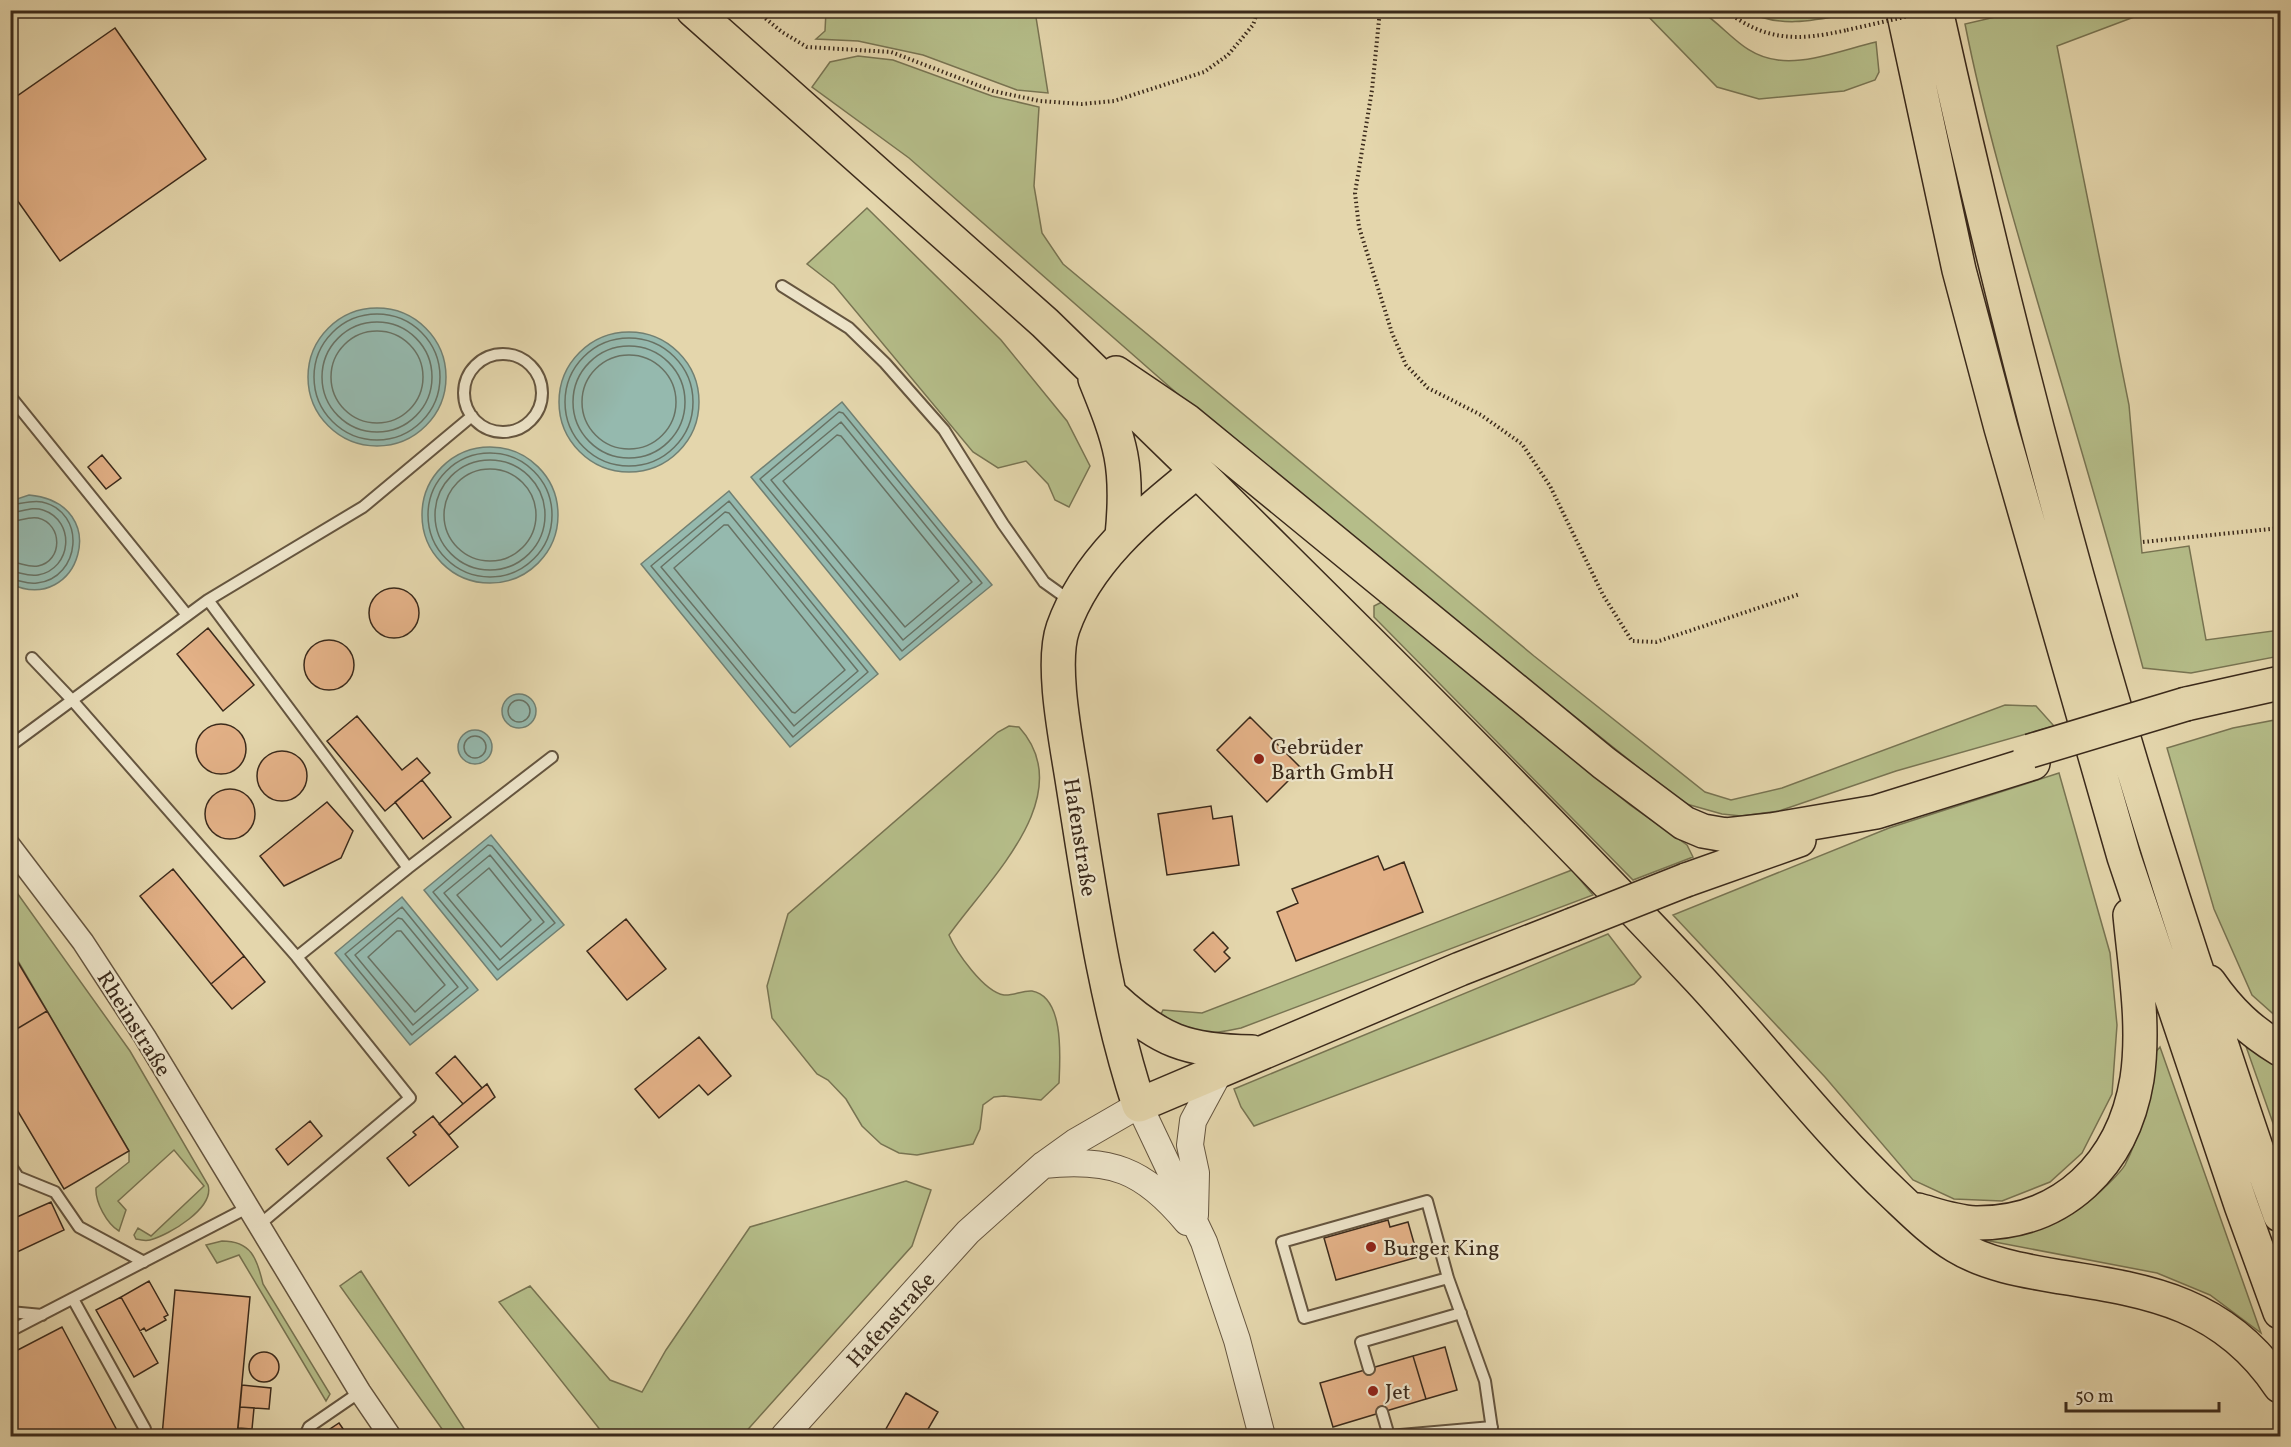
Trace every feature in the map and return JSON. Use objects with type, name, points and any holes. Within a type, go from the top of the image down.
[{"type":"main road","points":[[693,10],[820,121],[1079,356],[1197,471],[1605,879],[1702,983],[1868,1170],[1907,1206],[1956,1246],[1993,1262],[2160,1295],[2193,1308],[2239,1336],[2267,1366],[2280,1386]]},
{"type":"main road","points":[[1903,10],[1968,304],[2001,428],[2124,857],[2241,1205],[2280,1312]]},
{"type":"main road","points":[[1936,10],[2034,419],[2102,662],[2168,886],[2280,1215]]},
{"type":"main road","points":[[1079,356],[1118,435],[1125,468],[1126,492],[1122,536]]},
{"type":"main road","points":[[1079,356],[1142,388],[1187,422],[1595,756],[1684,823],[1703,831],[1726,835],[1803,827],[1876,812]]},
{"type":"main road","name":"Hafenstraße","points":[[1139,1105],[1092,905],[1063,717],[1059,651],[1062,631],[1073,602],[1092,572],[1122,536],[1197,471]]},
{"type":"main road","points":[[1139,1105],[1262,1052],[1686,880],[2031,757],[2280,683]]},
{"type":"main road","points":[[2187,711],[2280,699]]},
{"type":"main road","points":[[1907,1206],[1949,1219],[1974,1223],[2006,1221],[2033,1215],[2066,1198],[2081,1186],[2109,1155],[2126,1118],[2137,1079],[2139,1038],[2124,857]]},
{"type":"main road","points":[[2193,961],[2228,1009],[2256,1034],[2280,1049]]},
{"type":"main road","points":[[1112,996],[1137,1021],[1171,1041],[1196,1048],[1262,1052]]},
{"type":"street","name":"Rheinstraße","points":[[10,846],[83,942],[145,1037],[247,1208],[390,1437]]},
{"type":"street","points":[[1195,1218],[1196,1173],[1190,1145],[1193,1121],[1221,1069]]},
{"type":"street","name":"Hafenstraße","points":[[784,1437],[968,1232],[999,1203],[1043,1165],[1075,1142],[1139,1105]]},
{"type":"street","points":[[1139,1105],[1195,1218],[1204,1242],[1237,1340],[1262,1437]]},
{"type":"street","points":[[1043,1165],[1075,1162],[1107,1164],[1143,1179],[1171,1203],[1204,1242]]},
{"type":"lane","points":[[782,286],[849,328],[885,363],[944,430],[1003,524],[1044,582],[1073,602]]},
{"type":"lane","points":[[514,355],[534,369],[540,380],[541,404],[527,424],[504,432],[486,428],[472,416],[466,406],[465,381],[479,361],[490,356],[514,355]]},
{"type":"lane","points":[[10,396],[187,615]]},
{"type":"lane","points":[[10,746],[208,600],[363,507],[472,416]]},
{"type":"lane","points":[[208,600],[408,868]]},
{"type":"lane","points":[[32,658],[72,700],[297,957],[410,1098],[259,1226]]},
{"type":"lane","points":[[297,957],[552,757]]},
{"type":"lane","points":[[10,1165],[18,1177],[55,1192],[79,1227],[144,1262]]},
{"type":"lane","points":[[1382,1412],[1389,1436],[1493,1432],[1485,1381],[1448,1278],[1427,1201],[1282,1242],[1304,1318],[1448,1278]]},
{"type":"lane","points":[[10,1331],[247,1208]]},
{"type":"lane","points":[[73,1299],[145,1429],[144,1437]]},
{"type":"lane","points":[[10,1312],[42,1315]]},
{"type":"lane","points":[[1369,1369],[1361,1342],[1461,1313]]},
{"type":"lane","points":[[305,1437],[309,1427],[360,1392]]},
{"type":"path","points":[[755,10],[782,32],[807,46],[891,52],[993,91],[1040,101],[1082,104],[1114,101],[1204,72],[1228,55],[1253,25],[1258,10]]},
{"type":"path","points":[[1380,10],[1374,81],[1355,193],[1359,227],[1392,333],[1406,364],[1428,388],[1482,415],[1522,444],[1550,486],[1603,595],[1632,641],[1656,642],[1800,594]]},
{"type":"path","points":[[1725,10],[1748,27],[1784,38],[1808,37],[1847,30],[1936,10]]},
{"type":"path","points":[[2143,542],[2280,528]]},
{"type":"green space","points":[[1697,10],[1745,48],[1778,60],[1815,58],[1876,42],[1879,72],[1875,80],[1844,91],[1759,99],[1717,87],[1643,11]]},
{"type":"green space","points":[[1864,10],[1789,22],[1760,17],[1746,11]]},
{"type":"green space","points":[[826,11],[1035,11],[1048,93],[1017,90],[923,55],[858,41],[816,39],[825,31]]},
{"type":"green space","points":[[2021,11],[2150,11],[2057,46],[2129,405],[2142,553],[2189,546],[2206,640],[2280,630],[2280,656],[2191,673],[2143,668],[2106,533],[2009,203],[1965,24]]},
{"type":"green space","points":[[858,56],[893,60],[992,96],[1039,107],[1034,186],[1042,233],[1063,264],[1534,656],[1705,792],[1731,800],[1782,788],[2005,705],[2036,706],[2054,726],[1896,771],[1779,811],[1741,816],[1722,814],[1683,803],[1246,454],[909,158],[812,87],[830,62]]},
{"type":"green space","points":[[867,208],[1001,340],[1067,421],[1090,466],[1069,507],[1055,500],[1048,484],[1026,461],[998,468],[973,452],[834,285],[807,264]]},
{"type":"green space","points":[[1382,602],[1630,805],[1687,845],[1693,857],[1633,880],[1374,617],[1374,606]]},
{"type":"green space","points":[[2280,719],[2280,1020],[2252,995],[2214,909],[2167,748],[2233,728]]},
{"type":"green space","points":[[1009,726],[1019,727],[1035,753],[1040,781],[1034,808],[1022,836],[1004,863],[949,935],[964,961],[988,987],[1004,995],[1032,991],[1043,996],[1050,1005],[1055,1016],[1060,1045],[1059,1083],[1041,1100],[994,1097],[983,1105],[980,1129],[973,1144],[917,1155],[899,1153],[881,1144],[862,1126],[846,1099],[828,1080],[817,1074],[772,1018],[767,986],[788,914],[998,732]]},
{"type":"green space","points":[[2059,773],[2110,953],[2117,1025],[2112,1094],[2082,1153],[2050,1182],[2002,1201],[1954,1199],[1913,1180],[1825,1077],[1673,915],[1889,828]]},
{"type":"green space","points":[[1572,870],[1593,895],[1241,1028],[1217,1033],[1199,1033],[1181,1030],[1158,1020],[1163,1010],[1202,1013]]},
{"type":"green space","points":[[10,883],[130,1051],[208,1185],[205,1203],[189,1219],[168,1233],[150,1240],[136,1239],[134,1235],[138,1228],[151,1236],[204,1186],[174,1150],[118,1201],[126,1210],[119,1231],[106,1218],[97,1200],[96,1188],[129,1162],[129,1151],[11,949]]},
{"type":"green space","points":[[1608,934],[1641,977],[1634,984],[1254,1126],[1241,1107],[1234,1089]]},
{"type":"green space","points":[[2243,1038],[2280,1059],[2280,1143]]},
{"type":"green space","points":[[2160,1047],[2261,1333],[2210,1295],[2157,1273],[1979,1239],[2016,1234],[2064,1218],[2093,1198],[2117,1175],[2125,1165],[2136,1138],[2144,1111],[2154,1054]]},
{"type":"green space","points":[[906,1181],[931,1190],[912,1246],[742,1436],[605,1436],[499,1302],[530,1286],[610,1380],[642,1392],[666,1350],[750,1227]]},
{"type":"green space","points":[[222,1241],[240,1244],[255,1259],[263,1284],[330,1394],[326,1401],[239,1255],[217,1263],[206,1245]]},
{"type":"green space","points":[[361,1271],[469,1436],[447,1436],[340,1286]]},
{"type":"water","points":[[377,308],[403,313],[426,328],[441,351],[446,377],[441,403],[426,426],[403,441],[377,446],[351,441],[328,426],[313,403],[308,377],[313,351],[328,328],[351,313]]},
{"type":"water","points":[[629,332],[656,337],[678,353],[694,375],[699,402],[694,429],[678,451],[656,467],[629,472],[602,467],[580,451],[564,429],[559,402],[564,375],[580,353],[602,337]]},
{"type":"water","points":[[842,402],[992,585],[900,660],[751,477]]},
{"type":"water","points":[[490,447],[516,452],[528,458],[538,467],[547,477],[553,489],[558,515],[553,541],[547,553],[538,563],[528,572],[516,578],[490,583],[464,578],[452,572],[442,563],[433,553],[427,541],[422,515],[427,489],[433,477],[442,467],[452,458],[464,452]]},
{"type":"water","points":[[729,491],[878,674],[790,747],[641,564]]},
{"type":"water","points":[[29,495],[56,502],[72,517],[79,535],[78,554],[69,572],[55,585],[35,590],[11,584],[11,501]]},
{"type":"water","points":[[519,694],[531,699],[536,711],[531,723],[519,728],[507,723],[502,711],[507,699]]},
{"type":"water","points":[[475,730],[487,735],[492,747],[487,759],[475,764],[463,759],[458,747],[463,735]]},
{"type":"water","points":[[491,835],[564,925],[497,980],[424,890]]},
{"type":"water","points":[[402,897],[478,990],[410,1045],[335,953]]},
{"type":"building","points":[[115,28],[206,159],[60,261],[10,190],[10,101]]},
{"type":"building","points":[[102,455],[121,478],[106,489],[88,467]]},
{"type":"building","points":[[394,588],[412,595],[419,613],[412,631],[394,638],[376,631],[369,613],[376,595]]},
{"type":"building","points":[[208,628],[254,685],[223,711],[177,654]]},
{"type":"building","points":[[329,640],[347,647],[354,665],[347,683],[329,690],[311,683],[304,665],[311,647]]},
{"type":"building","points":[[357,716],[402,770],[417,758],[430,773],[385,811],[327,741]]},
{"type":"building","name":"Gebrüder Barth GmbH","points":[[1250,717],[1301,768],[1267,802],[1217,750]]},
{"type":"building","points":[[216,724],[226,724],[239,731],[246,744],[246,754],[239,767],[226,774],[216,774],[207,770],[200,763],[196,754],[196,744],[200,735],[207,728]]},
{"type":"building","points":[[277,751],[287,751],[300,758],[307,771],[307,781],[300,794],[287,801],[277,801],[268,797],[261,790],[257,781],[257,771],[261,762],[268,755]]},
{"type":"building","points":[[422,780],[451,817],[423,839],[395,802]]},
{"type":"building","points":[[230,789],[248,796],[255,814],[248,832],[230,839],[212,832],[205,814],[212,796]]},
{"type":"building","points":[[327,802],[353,831],[341,858],[284,886],[260,856]]},
{"type":"building","points":[[1211,806],[1213,819],[1232,816],[1239,865],[1167,875],[1158,814]]},
{"type":"building","points":[[1378,856],[1384,870],[1404,862],[1423,912],[1296,961],[1277,912],[1298,903],[1292,889]]},
{"type":"building","points":[[173,869],[244,956],[211,984],[140,896]]},
{"type":"building","points":[[626,919],[666,969],[627,1000],[587,951]]},
{"type":"building","points":[[1213,932],[1228,948],[1224,952],[1230,958],[1215,972],[1194,950]]},
{"type":"building","points":[[10,949],[47,1011],[10,1033]]},
{"type":"building","points":[[244,956],[265,982],[232,1009],[211,984]]},
{"type":"building","points":[[47,1011],[129,1151],[64,1189],[10,1098],[10,1033]]},
{"type":"building","points":[[699,1037],[731,1076],[708,1095],[699,1085],[659,1118],[635,1089]]},
{"type":"building","points":[[455,1056],[482,1088],[463,1104],[436,1073]]},
{"type":"building","points":[[487,1084],[495,1097],[449,1135],[439,1124]]},
{"type":"building","points":[[433,1116],[458,1147],[409,1186],[387,1158],[416,1135],[413,1132]]},
{"type":"building","points":[[310,1121],[322,1136],[288,1165],[276,1149]]},
{"type":"building","points":[[51,1202],[64,1230],[15,1253],[10,1243],[10,1220]]},
{"type":"building","name":"Burger King","points":[[1388,1220],[1390,1227],[1408,1222],[1418,1257],[1336,1280],[1324,1238]]},
{"type":"building","points":[[149,1281],[168,1315],[164,1317],[166,1320],[146,1331],[144,1328],[140,1331],[121,1297]]},
{"type":"building","points":[[175,1290],[250,1297],[237,1436],[162,1436]]},
{"type":"building","points":[[121,1297],[158,1363],[134,1377],[96,1310]]},
{"type":"building","points":[[62,1327],[120,1436],[10,1436],[10,1354]]},
{"type":"building","points":[[1445,1347],[1457,1390],[1426,1399],[1413,1356]]},
{"type":"building","points":[[264,1352],[275,1356],[279,1367],[275,1378],[264,1382],[253,1378],[249,1367],[253,1356]]},
{"type":"building","name":"Jet","points":[[1413,1356],[1426,1399],[1333,1427],[1320,1383]]},
{"type":"building","points":[[242,1385],[271,1388],[269,1409],[240,1407]]},
{"type":"building","points":[[906,1393],[938,1412],[924,1436],[882,1436]]},
{"type":"building","points":[[240,1407],[254,1408],[252,1429],[238,1428]]},
{"type":"building","points":[[339,1423],[348,1436],[335,1436],[330,1429]]},
{"type":"place","name":"Gebrüder Barth GmbH","points":[[1259,759]]},
{"type":"place","name":"Burger King","points":[[1371,1247]]},
{"type":"place","name":"Jet","points":[[1373,1391]]}]
